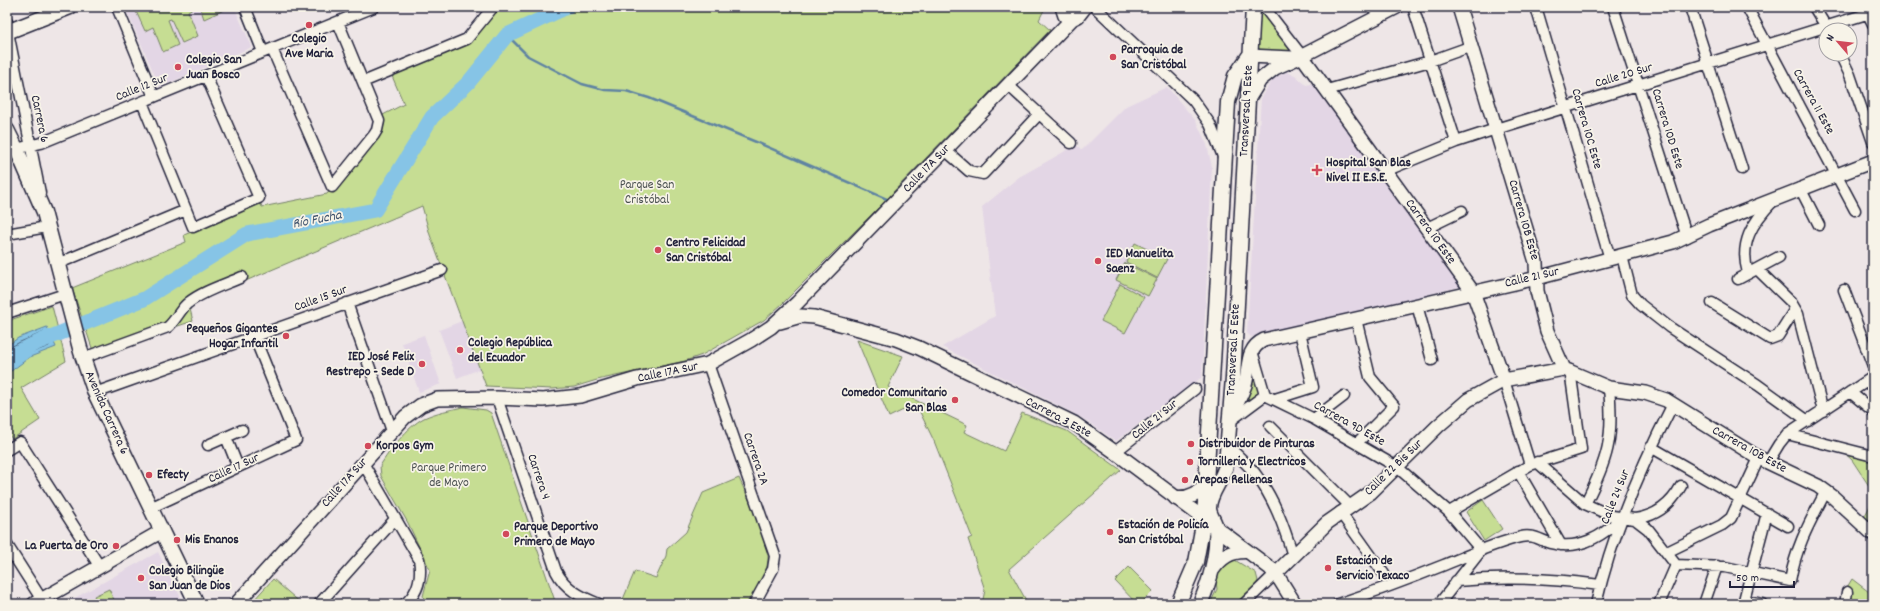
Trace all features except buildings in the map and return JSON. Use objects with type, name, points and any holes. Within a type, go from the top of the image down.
[{"type":"main road","points":[[7,26],[46,7]]},
{"type":"main road","points":[[7,26],[70,7]]},
{"type":"main road","name":"Transversal 9 Este","points":[[1244,166],[1253,7]]},
{"type":"main road","name":"Transversal 9 Este","points":[[1225,162],[1229,93],[1238,71],[1250,56]]},
{"type":"main road","name":"Avenida Carrera 6","points":[[7,130],[12,151],[44,212],[83,358],[95,393],[197,604]]},
{"type":"main road","name":"Transversal 5 Este","points":[[1178,604],[1196,562],[1204,519],[1225,162]]},
{"type":"main road","name":"Transversal 5 Este","points":[[1216,528],[1209,508],[1211,498],[1224,475],[1228,446],[1244,166]]},
{"type":"main road","points":[[1176,498],[1194,496],[1207,484]]},
{"type":"main road","points":[[1200,604],[1211,570],[1216,545],[1216,528]]},
{"type":"main road","points":[[1211,570],[1222,557],[1234,552],[1245,551]]},
{"type":"street","points":[[118,7],[154,97]]},
{"type":"street","points":[[245,7],[268,50],[332,187],[377,130],[379,121],[338,22]]},
{"type":"street","name":"Calle 12 Sur","points":[[12,151],[31,147],[373,7]]},
{"type":"street","points":[[363,82],[467,39],[493,7]]},
{"type":"street","points":[[1095,7],[1200,108],[1210,124],[1225,162]]},
{"type":"street","name":"Carrera 10 Este","points":[[1264,7],[1327,90],[1473,292],[1534,464]]},
{"type":"street","points":[[1247,101],[1260,80],[1268,73],[1302,56],[1380,11],[1397,7]]},
{"type":"street","points":[[1413,7],[1456,142]]},
{"type":"street","name":"Carrera 10B Este","points":[[1459,7],[1536,262],[1537,291],[1547,331],[1567,370],[1610,388],[1645,394],[1673,404],[1764,460],[1826,491],[1873,534]]},
{"type":"street","name":"Carrera 10C Este","points":[[1536,7],[1616,257]]},
{"type":"street","name":"Carrera 10D Este","points":[[1613,7],[1640,85],[1687,237]]},
{"type":"street","points":[[1690,7],[1742,169]]},
{"type":"street","name":"Carrera 11 Este","points":[[1747,7],[1838,175],[1855,210]]},
{"type":"street","points":[[1814,7],[1823,22]]},
{"type":"street","name":"Calle 17A Sur","points":[[236,604],[392,430],[410,412],[429,401],[437,399],[497,398],[543,400],[568,398],[637,379],[708,364],[751,340],[776,323],[812,288],[1057,35],[1074,11]]},
{"type":"street","points":[[1871,13],[1873,24]]},
{"type":"street","name":"Calle 20 Sur","points":[[1845,22],[1871,13]]},
{"type":"street","name":"Carrera 6","points":[[7,26],[44,212]]},
{"type":"street","name":"Calle 20 Sur","points":[[1385,170],[1456,142],[1496,129],[1818,31]]},
{"type":"street","points":[[1327,90],[1430,61],[1472,46]]},
{"type":"street","points":[[1250,56],[1283,58],[1302,56]]},
{"type":"street","points":[[1844,62],[1850,74],[1873,142]]},
{"type":"street","points":[[142,102],[194,227],[259,198],[206,76]]},
{"type":"street","points":[[1008,85],[1071,143]]},
{"type":"street","points":[[945,150],[961,166],[969,171],[983,174],[1039,114]]},
{"type":"street","name":"Calle 21 Sur","points":[[1252,351],[1264,340],[1537,278],[1687,237],[1708,224],[1873,161]]},
{"type":"street","points":[[1800,188],[1819,225]]},
{"type":"street","points":[[1777,197],[1752,226],[1745,246],[1744,256],[1753,271],[1787,299],[1795,309],[1809,353],[1823,411]]},
{"type":"street","points":[[57,264],[186,210]]},
{"type":"street","points":[[1427,228],[1462,211]]},
{"type":"street","points":[[7,234],[47,227]]},
{"type":"street","points":[[1616,257],[1632,295],[1641,305],[1669,327],[1758,385],[1808,421]]},
{"type":"street","points":[[1738,279],[1779,257]]},
{"type":"street","name":"Calle 15 Sur","points":[[95,393],[442,270]]},
{"type":"street","points":[[83,358],[168,327],[176,319],[186,304],[199,295],[242,277]]},
{"type":"street","points":[[812,288],[808,302],[814,317]]},
{"type":"street","points":[[1844,290],[1873,366]]},
{"type":"street","points":[[7,313],[65,294]]},
{"type":"street","points":[[347,303],[392,430]]},
{"type":"street","points":[[1712,303],[1770,339],[1778,336],[1795,309]]},
{"type":"street","points":[[1417,305],[1432,360]]},
{"type":"street","name":"Carrera 3 Este","points":[[776,323],[801,316],[814,317],[896,339],[931,352],[1074,424],[1115,452],[1263,563],[1276,574],[1296,604]]},
{"type":"street","points":[[1356,319],[1370,377],[1394,406],[1356,443]]},
{"type":"street","points":[[1275,400],[1313,387],[1300,332]]},
{"type":"street","name":"Calle 17 Sur","points":[[150,508],[296,440],[254,336]]},
{"type":"street","points":[[1230,419],[1246,382],[1248,363],[1252,351]]},
{"type":"street","points":[[1230,419],[1265,394],[1252,351]]},
{"type":"street","name":"Carrera 2A","points":[[708,364],[774,550],[775,562],[769,577],[754,604]]},
{"type":"street","points":[[1449,512],[1518,471],[1534,464],[1581,449],[1567,370]]},
{"type":"street","name":"Calle 22 Bis Sur","points":[[1244,604],[1293,556],[1345,509],[1370,493],[1468,400],[1504,380],[1567,370]]},
{"type":"street","points":[[1667,552],[1731,518],[1740,498],[1764,460],[1787,434],[1873,377]]},
{"type":"street","points":[[1585,504],[1601,473],[1609,445],[1612,417],[1610,388]]},
{"type":"street","name":"Calle 21 Sur","points":[[1115,452],[1195,389]]},
{"type":"street","points":[[1850,392],[1873,410]]},
{"type":"street","name":"Carrera 9D Este","points":[[1265,394],[1314,419],[1397,467],[1449,512],[1481,550]]},
{"type":"street","points":[[1314,419],[1344,396]]},
{"type":"street","name":"Carrera 4","points":[[497,398],[556,571],[563,583],[574,593],[599,604]]},
{"type":"street","name":"Calle 24 Sur","points":[[1596,604],[1600,585],[1621,518],[1651,447],[1673,404]]},
{"type":"street","points":[[1270,426],[1345,509],[1384,574]]},
{"type":"street","points":[[208,444],[242,430]]},
{"type":"street","points":[[1787,434],[1873,456]]},
{"type":"street","points":[[226,437],[238,467]]},
{"type":"street","points":[[7,450],[20,442],[100,567]]},
{"type":"street","points":[[1228,446],[1253,471],[1270,495],[1280,515],[1293,556]]},
{"type":"street","points":[[1651,447],[1788,526]]},
{"type":"street","points":[[363,464],[419,559],[420,578],[415,592],[405,604]]},
{"type":"street","points":[[1534,464],[1585,504],[1603,513],[1621,518],[1645,518],[1663,509],[1676,495],[1681,486]]},
{"type":"street","points":[[1518,471],[1561,545]]},
{"type":"street","points":[[1676,565],[1717,566],[1739,569],[1790,581],[1794,558],[1802,537],[1826,491]]},
{"type":"street","points":[[1762,604],[1744,602],[1767,513]]},
{"type":"street","points":[[1338,604],[1392,587],[1481,550],[1528,536],[1561,545],[1587,542],[1606,532],[1621,518]]},
{"type":"street","points":[[319,604],[395,519]]},
{"type":"street","points":[[1635,519],[1648,528],[1676,565]]},
{"type":"street","points":[[7,545],[38,602],[162,531]]},
{"type":"street","points":[[1439,604],[1481,550]]},
{"type":"street","points":[[1659,604],[1676,565]]},
{"type":"street","points":[[1704,604],[1717,566]]},
{"type":"street","points":[[1456,581],[1528,577],[1600,585]]},
{"type":"street","points":[[1845,604],[1847,592]]},
{"type":"street","points":[[1296,604],[1302,604]]},
{"type":"shaded area","name":"Colegio San Juan Bosco","points":[[125,7],[234,7],[252,47],[160,87]]},
{"type":"shaded area","name":"Hospital San Blas Nivel II E.S.E.","points":[[1286,72],[1295,75],[1306,85],[1312,84],[1463,286],[1251,337],[1247,333],[1261,97],[1273,79]]},
{"type":"shaded area","name":"IED Manuelita Saenz","points":[[1167,87],[1196,121],[1207,145],[1212,167],[1202,377],[1116,441],[1079,416],[942,347],[995,316],[982,207],[1019,177],[1076,145],[1082,150],[1126,106]]},
{"type":"shaded area","name":"Colegio República del Ecuador","points":[[462,321],[480,369],[457,378],[439,330]]},
{"type":"shaded area","name":"IED José Felix Restrepo - Sede D","points":[[424,335],[441,384],[419,392],[402,343]]},
{"type":"shaded area","name":"Colegio Bilingüe San Juan de Dios","points":[[158,552],[184,604],[64,604]]},
{"type":"green space","points":[[134,7],[195,7],[188,11],[198,36],[182,43],[171,19],[168,20],[178,45],[163,52],[153,27],[145,31]]},
{"type":"green space","points":[[200,7],[222,7],[224,10],[204,19]]},
{"type":"green space","name":"Parque San Cristóbal","points":[[496,7],[1051,7],[1045,8],[1039,20],[1050,30],[893,192],[895,196],[888,204],[878,208],[782,304],[764,320],[702,355],[685,361],[597,380],[574,387],[552,389],[486,386],[430,235],[422,206],[189,305],[193,321],[94,354],[72,288],[186,242],[184,235],[260,202],[262,207],[327,194],[384,125],[381,116],[404,104],[392,76],[471,43]]},
{"type":"green space","points":[[1257,8],[1295,54],[1255,51]]},
{"type":"green space","points":[[1135,243],[1167,259],[1157,278],[1126,262]]},
{"type":"green space","points":[[1125,263],[1157,279],[1148,296],[1116,280]]},
{"type":"green space","points":[[1120,284],[1144,297],[1125,333],[1101,321]]},
{"type":"green space","points":[[52,306],[66,361],[21,388],[40,420],[12,439],[7,432],[7,321]]},
{"type":"green space","points":[[857,340],[903,356],[888,387],[967,425],[964,432],[1004,451],[1022,413],[1067,431],[1121,470],[1009,569],[1028,604],[982,604],[985,590],[968,539],[972,537],[934,441],[916,404],[889,417]]},
{"type":"green space","points":[[1253,362],[1261,394],[1243,406]]},
{"type":"green space","name":"Parque Primero de Mayo","points":[[463,407],[486,410],[491,413],[556,604],[426,604],[423,596],[430,570],[408,523],[381,476],[380,466],[399,439],[418,422],[434,414]]},
{"type":"green space","points":[[1841,450],[1873,459],[1873,492],[1852,460]]},
{"type":"green space","points":[[739,478],[753,507],[766,541],[768,551],[768,560],[765,571],[760,583],[746,604],[621,604],[635,571],[656,578],[666,556],[667,549],[686,532],[703,493]]},
{"type":"green space","points":[[1873,493],[1873,521],[1862,521],[1871,504]]},
{"type":"green space","points":[[1483,500],[1502,529],[1484,541],[1466,512]]},
{"type":"green space","points":[[1233,559],[1256,573],[1258,581],[1250,594],[1239,604],[1210,604],[1217,589],[1216,581],[1219,571],[1225,564]]},
{"type":"green space","points":[[1129,567],[1153,591],[1140,604],[1137,604],[1115,581]]},
{"type":"green space","points":[[273,579],[302,604],[254,604],[252,602]]},
{"type":"green space","points":[[1852,579],[1873,595],[1873,604],[1845,604],[1846,589]]},
{"type":"green space","points":[[109,589],[116,604],[98,604],[94,596]]},
{"type":"water","points":[[47,327],[56,347],[30,357],[7,374],[7,346],[18,338]]},
{"type":"waterway","name":"Río Fucha","points":[[7,364],[30,346],[144,299],[247,234],[375,210],[432,117],[468,83],[507,35],[567,7]]},
{"type":"waterway","points":[[507,35],[528,56],[582,84],[605,90],[626,91],[649,98],[756,142],[889,200]]},
{"type":"place","name":"Colegio Ave Maria","points":[[309,25]]},
{"type":"place","name":"Parroquia de San Cristóbal","points":[[1113,57]]},
{"type":"place","name":"Colegio San Juan Bosco","points":[[178,67]]},
{"type":"place","name":"Hospital San Blas Nivel II E.S.E.","points":[[1317,170]]},
{"type":"place","name":"Centro Felicidad San Cristóbal","points":[[658,250]]},
{"type":"place","name":"IED Manuelita Saenz","points":[[1098,261]]},
{"type":"place","name":"Pequeños Gigantes Hogar Infantil","points":[[286,336]]},
{"type":"place","name":"Colegio República del Ecuador","points":[[460,350]]},
{"type":"place","name":"IED José Felix Restrepo - Sede D","points":[[422,364]]},
{"type":"place","name":"Comedor Comunitario San Blas","points":[[955,400]]},
{"type":"place","name":"Distribuidor de Pinturas","points":[[1191,444]]},
{"type":"place","name":"Korpos Gym","points":[[368,446]]},
{"type":"place","name":"Tornilleria y Electricos","points":[[1190,462]]},
{"type":"place","name":"Efecty","points":[[149,475]]},
{"type":"place","name":"Arepas Rellenas","points":[[1185,480]]},
{"type":"place","name":"Estación de Policía San Cristóbal","points":[[1110,532]]},
{"type":"place","name":"Parque Deportivo Primero de Mayo","points":[[506,534]]},
{"type":"place","name":"Mis Enanos","points":[[177,540]]},
{"type":"place","name":"La Puerta de Oro","points":[[116,546]]},
{"type":"place","name":"Estación de Servicio Texaco","points":[[1328,568]]},
{"type":"place","name":"Colegio Bilingüe San Juan de Dios","points":[[141,578]]}]
